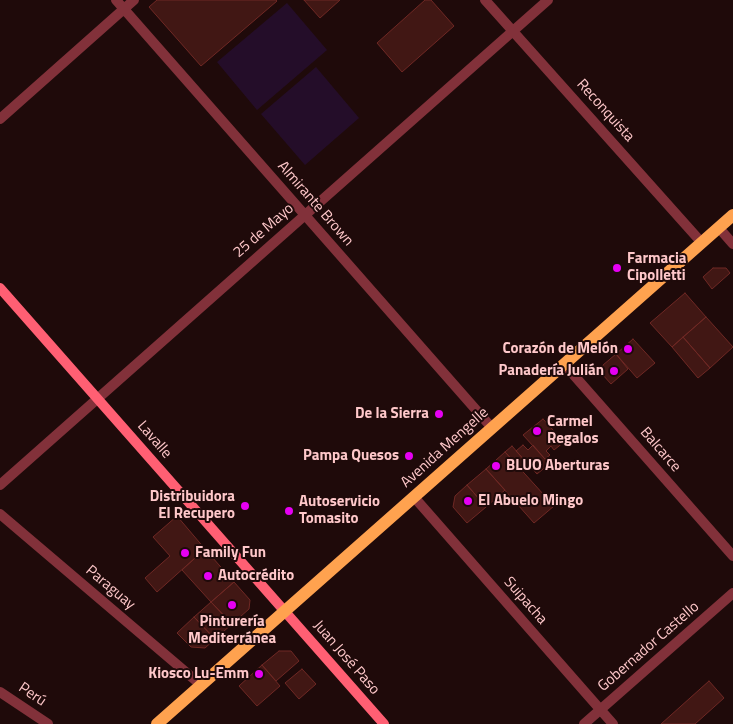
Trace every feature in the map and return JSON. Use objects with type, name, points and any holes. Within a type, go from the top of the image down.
[{"type":"main road","name":"Avenida Mengelle","points":[[157,724],[733,215]]},
{"type":"street","name":"Almirante Brown","points":[[116,0],[492,428]]},
{"type":"street","points":[[0,119],[134,0]]},
{"type":"street","name":"Reconquista","points":[[485,0],[702,243]]},
{"type":"street","name":"25 de Mayo","points":[[0,485],[548,0]]},
{"type":"street","points":[[719,228],[733,244]]},
{"type":"street","name":"Lavalle","points":[[0,288],[285,611]]},
{"type":"street","name":"Balcarce","points":[[564,364],[733,556]]},
{"type":"street","name":"Suipacha","points":[[414,497],[613,724]]},
{"type":"street","name":"Paraguay","points":[[0,514],[201,685]]},
{"type":"street","name":"Gobernador Castello","points":[[584,724],[733,592]]},
{"type":"street","name":"Juan José Paso","points":[[285,611],[384,724]]},
{"type":"street","name":"Perú","points":[[0,692],[48,724]]},
{"type":"shaded area","points":[[287,3],[327,50],[257,110],[217,62]]},
{"type":"shaded area","points":[[316,67],[359,118],[305,165],[261,114]]},
{"type":"building","points":[[157,0],[277,1],[201,66],[149,7]]},
{"type":"building","points":[[304,0],[340,0],[320,18]]},
{"type":"building","points":[[425,0],[431,0],[454,26],[402,72],[377,43]]},
{"type":"building","points":[[713,268],[726,268],[730,273],[712,289],[703,277]]},
{"type":"building","points":[[685,293],[706,317],[672,347],[650,323]]},
{"type":"building","points":[[706,317],[733,347],[710,368],[683,337]]},
{"type":"building","points":[[683,337],[710,368],[698,378],[672,347]]},
{"type":"building","points":[[633,339],[655,363],[637,378],[616,354]]},
{"type":"building","name":"Panadería Julián","points":[[616,354],[628,369],[611,384],[602,374],[603,365]]},
{"type":"building","points":[[543,419],[564,442],[554,450],[551,446],[546,451],[550,455],[545,459],[523,435]]},
{"type":"building","points":[[523,445],[528,450],[533,445],[549,464],[537,474],[516,451]]},
{"type":"building","points":[[512,446],[526,462],[520,468],[505,452]]},
{"type":"building","points":[[505,452],[554,506],[534,523],[486,469]]},
{"type":"building","points":[[486,469],[505,490],[486,507],[467,485]]},
{"type":"building","name":"El Abuelo Mingo","points":[[467,485],[486,507],[467,523],[453,507],[455,496]]},
{"type":"building","name":"Family Fun","points":[[177,516],[205,549],[157,592],[145,578],[170,556],[153,537]]},
{"type":"building","name":"Autocrédito","points":[[205,549],[234,582],[211,602],[182,570]]},
{"type":"building","name":"Pinturería Mediterránea","points":[[234,582],[250,600],[249,609],[232,624],[211,602]]},
{"type":"building","points":[[211,602],[232,624],[215,639],[194,617]]},
{"type":"building","points":[[194,617],[215,639],[205,648],[191,647],[177,633]]},
{"type":"building","points":[[279,651],[291,651],[299,661],[276,681],[262,665]]},
{"type":"building","points":[[262,665],[280,686],[257,706],[239,686]]},
{"type":"building","points":[[302,669],[316,684],[299,699],[285,683]]},
{"type":"building","points":[[709,681],[724,698],[695,724],[661,724]]},
{"type":"place","name":"Farmacia Cipolletti","points":[[617,268]]},
{"type":"place","name":"Corazón de Melón","points":[[628,349]]},
{"type":"place","name":"Panadería Julián","points":[[614,371]]},
{"type":"place","name":"De la Sierra","points":[[439,414]]},
{"type":"place","name":"Carmel Regalos","points":[[537,431]]},
{"type":"place","name":"Pampa Quesos","points":[[409,456]]},
{"type":"place","name":"BLUO Aberturas","points":[[496,466]]},
{"type":"place","name":"El Abuelo Mingo","points":[[468,501]]},
{"type":"place","name":"Distribuidora El Recupero","points":[[245,506]]},
{"type":"place","name":"Autoservicio Tomasito","points":[[289,511]]},
{"type":"place","name":"Family Fun","points":[[185,553]]},
{"type":"place","name":"Autocrédito","points":[[208,576]]},
{"type":"place","name":"Pinturería Mediterránea","points":[[232,605]]},
{"type":"place","name":"Kiosco Lu-Emm","points":[[259,674]]}]
